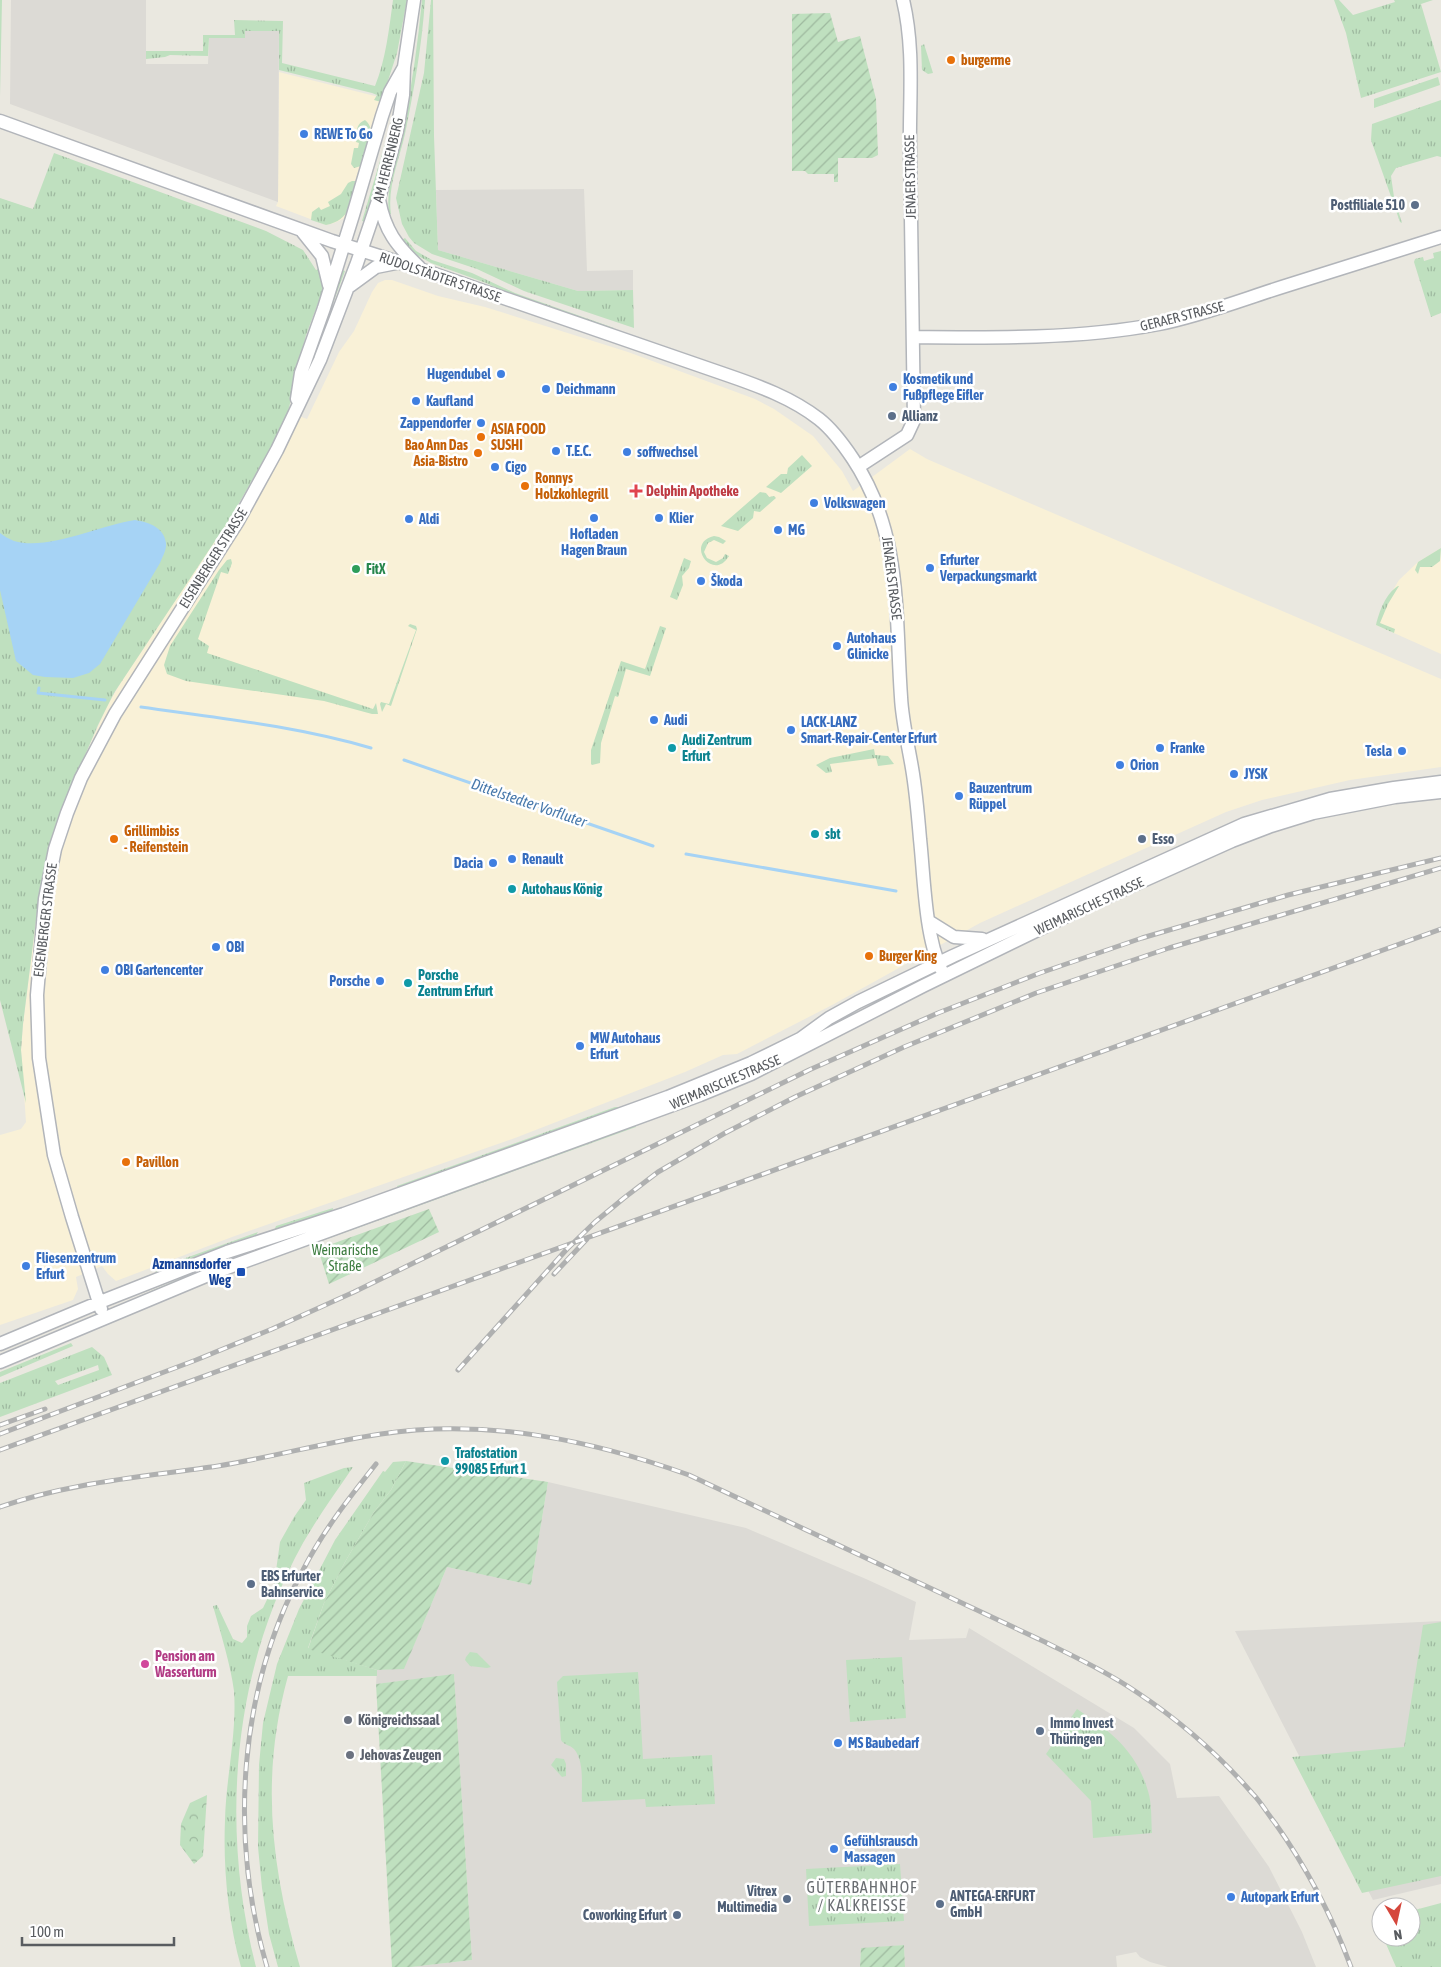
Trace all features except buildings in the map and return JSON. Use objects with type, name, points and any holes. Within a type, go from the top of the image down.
[{"type":"main road","name":"AM HERRENBERG","points":[[361,251],[379,198],[397,132],[414,0]]},
{"type":"main road","name":"JENAER STRASSE","points":[[903,0],[910,53],[914,420],[912,428],[907,435],[858,467],[872,492],[882,519],[887,534],[893,568],[897,609],[901,701],[912,771],[933,946],[944,975]]},
{"type":"main road","name":"AM HERRENBERG","points":[[344,245],[390,92],[404,67]]},
{"type":"main road","name":"RUDOLSTÄDTER STRASSE","points":[[0,121],[302,231],[420,269],[757,386],[794,403],[819,420],[841,441],[858,467]]},
{"type":"main road","points":[[379,198],[383,218],[390,234],[400,248],[420,269]]},
{"type":"main road","points":[[302,231],[322,256],[330,289]]},
{"type":"main road","name":"GERAER STRASSE","points":[[913,337],[1115,331],[1159,324],[1207,311],[1441,237]]},
{"type":"main road","name":"EISENBERGER STRASSE","points":[[294,414],[301,373],[344,245]]},
{"type":"main road","name":"EISENBERGER STRASSE","points":[[104,1319],[54,1155],[39,1058],[37,982],[45,899],[55,848],[70,804],[115,714],[238,521],[278,450],[320,360],[361,251]]},
{"type":"main road","points":[[348,288],[376,267],[400,263]]},
{"type":"main road","name":"WEIMARISCHE STRASSE","points":[[0,1344],[227,1252],[344,1214],[709,1081],[800,1039],[829,1018],[858,1002],[987,939],[1244,824],[1330,800],[1394,788],[1441,782]]},
{"type":"main road","name":"WEIMARISCHE STRASSE","points":[[0,1362],[221,1270],[734,1081],[1086,906],[1271,826],[1342,806],[1441,792]]},
{"type":"main road","points":[[930,922],[954,937],[987,939]]},
{"type":"shaded area","points":[[11,0],[146,0],[146,64],[208,64],[209,38],[245,38],[245,31],[279,31],[278,202],[10,104]]},
{"type":"shaded area","points":[[279,72],[383,98],[347,214],[343,219],[334,223],[326,225],[276,206],[278,202]]},
{"type":"shaded area","points":[[584,189],[587,271],[633,270],[633,290],[578,291],[438,250],[436,190]]},
{"type":"shaded area","points":[[392,280],[438,296],[485,307],[628,352],[755,399],[774,409],[813,436],[842,471],[853,491],[910,449],[950,469],[1441,679],[1441,767],[1350,780],[1262,800],[1226,812],[980,923],[834,1004],[737,1054],[723,1055],[685,1072],[515,1138],[232,1237],[116,1281],[102,1266],[76,1277],[78,1289],[73,1300],[0,1325],[0,1135],[21,1129],[26,1122],[21,1050],[23,1024],[38,904],[48,854],[62,809],[106,708],[121,682],[244,497],[280,432],[288,412],[307,419],[339,352],[354,331],[372,292],[378,283]]},
{"type":"shaded area","points":[[1441,548],[1441,654],[1376,625],[1382,608],[1399,580],[1418,562]]},
{"type":"shaded area","points":[[548,1482],[746,1528],[916,1602],[909,1640],[966,1638],[969,1628],[1134,1728],[1170,1764],[1177,1798],[1219,1796],[1269,1867],[1302,1932],[1316,1967],[1168,1967],[1150,1962],[1140,1957],[1136,1952],[1116,1956],[1117,1967],[905,1967],[904,1945],[861,1949],[860,1967],[411,1967],[472,1960],[454,1675],[376,1684],[377,1670],[404,1668],[447,1567],[531,1585]]},
{"type":"shaded area","points":[[1441,1621],[1441,1884],[1386,1897],[1371,1897],[1235,1631]]},
{"type":"green space","points":[[0,0],[2,0],[0,97]]},
{"type":"green space","points":[[393,0],[407,0],[397,53],[381,102],[374,100],[377,95],[372,93],[279,70],[279,31],[245,31],[245,38],[209,38],[208,56],[170,55],[146,59],[146,51],[203,51],[203,35],[235,35],[234,20],[283,21],[282,63],[375,86],[384,55]]},
{"type":"green space","points":[[422,0],[425,0],[422,34],[412,101],[394,174],[390,204],[391,214],[389,214],[390,180],[410,94]]},
{"type":"green space","points":[[431,0],[433,0],[434,136],[438,250],[578,291],[633,290],[634,328],[524,291],[477,269],[432,254],[414,243],[409,237],[402,224],[396,198],[424,73]]},
{"type":"green space","points":[[1334,0],[1339,0],[1353,15],[1395,2],[1394,0],[1433,0],[1421,4],[1441,72],[1361,98],[1346,33]]},
{"type":"green space","points":[[830,13],[838,42],[860,36],[876,99],[878,155],[872,158],[838,158],[838,182],[834,182],[834,174],[808,174],[805,171],[792,171],[792,14]]},
{"type":"green space","points":[[924,44],[933,73],[928,74],[922,70],[921,46]]},
{"type":"green space","points":[[1438,77],[1440,85],[1374,108],[1374,99]]},
{"type":"green space","points":[[1441,100],[1441,157],[1437,156],[1396,168],[1391,176],[1394,197],[1402,223],[1400,222],[1371,140],[1372,124]]},
{"type":"green space","points":[[365,120],[371,130],[370,142],[361,166],[354,168],[351,164],[354,148],[358,148],[359,143],[356,142],[357,130],[359,124]]},
{"type":"green space","points":[[389,131],[391,134],[365,222],[362,221]]},
{"type":"green space","points":[[54,153],[266,231],[303,250],[316,270],[322,268],[324,279],[323,290],[306,335],[288,412],[280,432],[231,517],[114,693],[98,725],[62,809],[48,854],[38,904],[23,1024],[21,1050],[26,1103],[0,1000],[0,198],[33,209]]},
{"type":"green space","points":[[357,181],[351,203],[341,219],[326,225],[311,220],[312,212],[319,207],[321,210],[330,206],[328,202],[341,194],[348,183]]},
{"type":"green space","points":[[405,238],[416,251],[432,260],[472,273],[515,293],[614,328],[613,330],[513,296],[486,283],[431,263],[413,253],[402,240]]},
{"type":"green space","points":[[1441,251],[1441,313],[1431,317],[1414,262],[1415,259],[1423,257],[1424,261],[1434,258],[1433,253]]},
{"type":"green space","points":[[342,270],[345,271],[312,360]]},
{"type":"green space","points":[[802,455],[812,466],[781,493],[766,487],[781,474],[787,474],[788,468]]},
{"type":"green space","points":[[760,492],[766,493],[769,497],[774,496],[776,498],[760,512],[754,511],[753,518],[738,531],[721,526]]},
{"type":"green space","points":[[714,536],[726,541],[723,544],[714,540],[708,543],[704,552],[707,558],[716,562],[723,558],[725,554],[729,556],[723,563],[716,565],[704,559],[701,553],[701,546],[705,540]]},
{"type":"green space","points":[[1441,548],[1440,561],[1432,567],[1420,567],[1418,574],[1415,570],[1418,562]]},
{"type":"green space","points":[[684,558],[691,561],[689,568],[682,576],[683,585],[677,600],[670,597]]},
{"type":"green space","points":[[231,559],[232,563],[228,574],[221,572],[198,639],[209,646],[207,653],[373,709],[376,703],[378,714],[324,701],[186,681],[167,674],[164,665],[170,646],[219,570],[227,560]]},
{"type":"green space","points":[[1398,586],[1380,623],[1395,629],[1394,633],[1376,625],[1387,598]]},
{"type":"green space","points":[[410,624],[416,626],[417,629],[391,706],[386,704],[382,712],[380,704],[381,702],[389,704],[416,630],[408,626]]},
{"type":"green space","points":[[660,626],[666,628],[650,676],[626,669],[618,697],[615,696],[601,743],[600,763],[592,765],[591,750],[621,661],[645,669]]},
{"type":"green space","points":[[874,749],[875,755],[888,756],[894,764],[878,766],[876,758],[830,764],[832,772],[826,773],[816,765],[830,758]]},
{"type":"green space","points":[[615,1107],[620,1108],[398,1189],[397,1186]]},
{"type":"green space","points":[[635,1124],[636,1127],[302,1248],[304,1244]]},
{"type":"green space","points":[[333,1208],[332,1213],[274,1231],[276,1226]]},
{"type":"green space","name":"Weimarische Straße","points":[[429,1209],[439,1232],[329,1284],[318,1249]]},
{"type":"green space","points":[[258,1232],[255,1237],[156,1272],[155,1269]]},
{"type":"green space","points":[[269,1244],[270,1246],[152,1293],[151,1291],[236,1255]]},
{"type":"green space","points":[[71,1343],[73,1346],[0,1377],[0,1372]]},
{"type":"green space","points":[[92,1347],[104,1357],[112,1375],[0,1417],[0,1383]],"holes":[[[98,1365],[99,1370],[58,1385],[55,1381]]]},
{"type":"green space","points":[[406,1461],[391,1490],[374,1512],[345,1562],[324,1603],[308,1648],[377,1670],[377,1676],[288,1676],[279,1713],[274,1750],[273,1822],[282,1894],[300,1967],[278,1967],[269,1934],[258,1847],[259,1765],[263,1723],[277,1664],[299,1609],[335,1540],[383,1471],[385,1472],[393,1462]]},
{"type":"green space","points":[[406,1461],[548,1482],[531,1585],[447,1567],[404,1669],[377,1670],[308,1649],[324,1603],[345,1562],[374,1512],[391,1490]]},
{"type":"green space","points":[[353,1467],[303,1543],[279,1592],[261,1644],[247,1696],[239,1750],[236,1805],[238,1860],[245,1914],[256,1967],[241,1967],[236,1949],[227,1894],[225,1857],[226,1804],[234,1723],[234,1691],[228,1660],[213,1606],[217,1605],[233,1639],[242,1643],[247,1637],[247,1626],[251,1616],[263,1608],[274,1585],[280,1542],[306,1500],[304,1483],[344,1468]]},
{"type":"green space","points":[[1441,1622],[1441,1876],[1362,1893],[1292,1757],[1404,1747],[1423,1625]]},
{"type":"green space","points":[[470,1652],[477,1653],[491,1667],[470,1666],[465,1660]]},
{"type":"green space","points":[[902,1657],[906,1718],[850,1722],[846,1660]]},
{"type":"green space","points":[[638,1672],[643,1759],[712,1755],[715,1804],[646,1807],[645,1799],[582,1802],[580,1761],[574,1749],[561,1740],[557,1682],[563,1676]]},
{"type":"green space","points":[[454,1674],[472,1960],[411,1967],[392,1967],[376,1684]]},
{"type":"green space","points":[[1077,1709],[1111,1734],[1129,1753],[1136,1764],[1143,1777],[1149,1796],[1152,1833],[1093,1838],[1091,1801],[1046,1754]]},
{"type":"green space","points":[[556,1758],[564,1759],[566,1776],[562,1777],[551,1765]]},
{"type":"green space","points":[[207,1795],[203,1856],[194,1864],[180,1845],[181,1824],[190,1803]]},
{"type":"green space","points":[[900,1864],[904,1921],[809,1926],[806,1869]]},
{"type":"green space","points":[[1441,1903],[1441,1967],[1396,1967],[1387,1947],[1421,1947],[1421,1908]]},
{"type":"green space","points":[[904,1945],[905,1967],[860,1967],[861,1948]]},
{"type":"water","points":[[135,520],[145,522],[159,529],[165,538],[166,548],[160,563],[100,664],[89,673],[73,678],[33,675],[16,661],[0,590],[0,533],[14,541],[42,543]]},
{"type":"waterway","name":"Dittelstedter Vorfluter","points":[[39,688],[38,693],[105,700]]},
{"type":"waterway","name":"Dittelstedter Vorfluter","points":[[141,707],[286,728],[371,748]]},
{"type":"waterway","name":"Dittelstedter Vorfluter","points":[[404,760],[653,846]]},
{"type":"waterway","name":"Dittelstedter Vorfluter","points":[[686,854],[896,891]]},
{"type":"railway","points":[[0,1434],[196,1360],[272,1329],[354,1292],[809,1070],[938,1013],[1040,973],[1142,938],[1288,895],[1441,858]]},
{"type":"railway","points":[[458,1370],[567,1249],[624,1198],[658,1172],[725,1133],[795,1097],[904,1047],[1036,993],[1169,948],[1441,868]]},
{"type":"railway","points":[[0,1450],[1441,929]]},
{"type":"railway","points":[[554,1274],[587,1239]]},
{"type":"railway","points":[[0,1425],[45,1409]]},
{"type":"railway","points":[[0,1507],[81,1486],[218,1466],[361,1437],[420,1430],[460,1429],[538,1435],[614,1452],[689,1475],[1045,1642],[1104,1672],[1169,1715],[1226,1765],[1255,1796],[1275,1823],[1298,1857],[1318,1893],[1336,1929],[1351,1967]]},
{"type":"railway","points":[[267,1967],[255,1918],[247,1867],[246,1765],[253,1714],[265,1664],[281,1616],[303,1570],[328,1528],[376,1464]]},
{"type":"place","name":"burgerme","points":[[951,60]]},
{"type":"place","name":"REWE To Go","points":[[304,134]]},
{"type":"place","name":"Postfiliale 510","points":[[1415,205]]},
{"type":"place","name":"Hugendubel","points":[[501,374]]},
{"type":"place","name":"Kosmetik und Fußpflege Eifler","points":[[893,387]]},
{"type":"place","name":"Deichmann","points":[[546,389]]},
{"type":"place","name":"Kaufland","points":[[416,401]]},
{"type":"place","name":"Allianz","points":[[892,416]]},
{"type":"place","name":"Zappendorfer","points":[[481,423]]},
{"type":"place","name":"ASIA FOOD SUSHI","points":[[481,437]]},
{"type":"place","name":"T.E.C.","points":[[556,451]]},
{"type":"place","name":"soffwechsel","points":[[627,452]]},
{"type":"place","name":"Bao Ann Das Asia-Bistro","points":[[478,453]]},
{"type":"place","name":"Cigo","points":[[495,467]]},
{"type":"place","name":"Ronnys Holzkohlegrill","points":[[525,486]]},
{"type":"place","name":"Delphin Apotheke","points":[[636,491]]},
{"type":"place","name":"Volkswagen","points":[[814,503]]},
{"type":"place","name":"Hofladen Hagen Braun","points":[[594,518]]},
{"type":"place","name":"Klier","points":[[659,518]]},
{"type":"place","name":"Aldi","points":[[409,519]]},
{"type":"place","name":"MG","points":[[778,530]]},
{"type":"place","name":"Erfurter Verpackungsmarkt","points":[[930,568]]},
{"type":"place","name":"FitX","points":[[356,569]]},
{"type":"place","name":"Škoda","points":[[701,581]]},
{"type":"place","name":"Autohaus Glinicke","points":[[837,646]]},
{"type":"place","name":"Audi","points":[[654,720]]},
{"type":"place","name":"LACK-LANZ Smart-Repair-Center Erfurt","points":[[791,730]]},
{"type":"place","name":"Audi Zentrum Erfurt","points":[[672,748]]},
{"type":"place","name":"Franke","points":[[1160,748]]},
{"type":"place","name":"Tesla","points":[[1402,751]]},
{"type":"place","name":"Orion","points":[[1120,765]]},
{"type":"place","name":"JYSK","points":[[1234,774]]},
{"type":"place","name":"Bauzentrum Rüppel","points":[[959,796]]},
{"type":"place","name":"sbt","points":[[815,834]]},
{"type":"place","name":"Grillimbiss - Reifenstein","points":[[114,839]]},
{"type":"place","name":"Esso","points":[[1142,839]]},
{"type":"place","name":"Renault","points":[[512,859]]},
{"type":"place","name":"Dacia","points":[[493,863]]},
{"type":"place","name":"Autohaus König","points":[[512,889]]},
{"type":"place","name":"OBI","points":[[216,947]]},
{"type":"place","name":"Burger King","points":[[869,956]]},
{"type":"place","name":"OBI Gartencenter","points":[[105,970]]},
{"type":"place","name":"Porsche","points":[[380,981]]},
{"type":"place","name":"Porsche Zentrum Erfurt","points":[[408,983]]},
{"type":"place","name":"MW Autohaus Erfurt","points":[[580,1046]]},
{"type":"place","name":"Pavillon","points":[[126,1162]]},
{"type":"place","name":"Fliesenzentrum Erfurt","points":[[26,1266]]},
{"type":"place","name":"Azmannsdorfer Weg","points":[[241,1272]]},
{"type":"place","name":"Trafostation 99085 Erfurt 1","points":[[445,1461]]},
{"type":"place","name":"EBS Erfurter Bahnservice","points":[[251,1584]]},
{"type":"place","name":"Pension am Wasserturm","points":[[145,1664]]},
{"type":"place","name":"Königreichssaal","points":[[348,1720]]},
{"type":"place","name":"Immo Invest Thüringen","points":[[1040,1731]]},
{"type":"place","name":"MS Baubedarf","points":[[838,1743]]},
{"type":"place","name":"Jehovas Zeugen","points":[[350,1755]]},
{"type":"place","name":"Gefühlsrausch Massagen","points":[[834,1849]]},
{"type":"place","name":"Autopark Erfurt","points":[[1231,1897]]},
{"type":"place","name":"Vitrex Multimedia","points":[[787,1899]]},
{"type":"place","name":"ANTEGA-ERFURT GmbH","points":[[940,1904]]},
{"type":"place","name":"Coworking Erfurt","points":[[677,1915]]},
{"type":"district","name":"GÜTERBAHNHOF / KALKREISSE","points":[[862,1896]]}]
